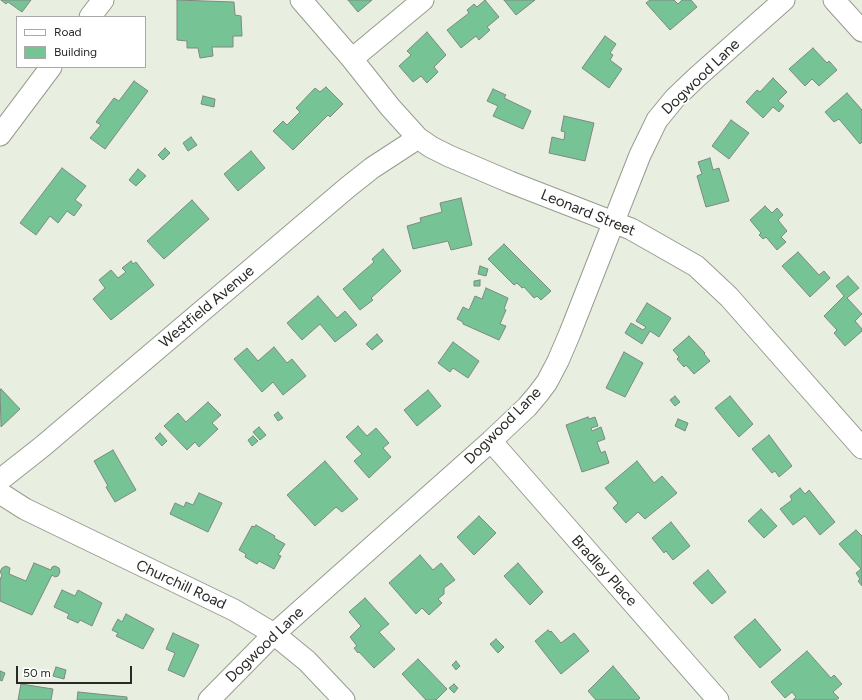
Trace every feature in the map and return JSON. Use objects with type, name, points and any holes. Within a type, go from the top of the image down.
[{"type":"street","points":[[91,16],[103,0]]},
{"type":"street","name":"Leonard Street","points":[[301,0],[352,59],[390,107],[418,138],[431,147],[449,156],[631,228],[696,266],[713,280],[729,297],[862,448]]},
{"type":"street","points":[[352,59],[423,0]]},
{"type":"street","name":"Dogwood Lane","points":[[209,700],[274,634],[491,441],[527,407],[547,382],[558,361],[649,135],[657,120],[664,110],[697,77],[784,0]]},
{"type":"street","points":[[834,0],[862,31]]},
{"type":"street","points":[[0,135],[50,68]]},
{"type":"street","name":"Westfield Avenue","points":[[0,480],[43,446],[348,187],[372,168],[418,138]]},
{"type":"street","name":"Bradley Place","points":[[491,441],[718,700]]},
{"type":"street","name":"Churchill Road","points":[[0,493],[25,510],[234,610],[274,634],[307,661],[344,700]]},
{"type":"building","points":[[1,0],[31,0],[22,12],[8,2],[6,4]]},
{"type":"building","points":[[177,0],[234,2],[235,15],[241,16],[242,36],[233,36],[233,47],[212,47],[213,56],[200,58],[198,48],[187,48],[187,41],[177,40]]},
{"type":"building","points":[[348,0],[372,0],[358,12]]},
{"type":"building","points":[[485,0],[499,17],[487,27],[490,30],[479,40],[476,36],[461,48],[447,30],[469,13],[467,10],[474,4],[477,7]]},
{"type":"building","points":[[504,0],[535,0],[516,15]]},
{"type":"building","points":[[650,0],[674,0],[678,4],[682,0],[691,0],[697,7],[670,30],[646,3]]},
{"type":"building","points":[[427,32],[446,55],[434,67],[438,72],[427,83],[421,76],[413,82],[399,66],[411,55],[407,51]]},
{"type":"building","points":[[605,36],[616,44],[610,53],[613,55],[610,60],[622,69],[609,88],[582,68]]},
{"type":"building","points":[[813,48],[827,63],[829,61],[837,70],[819,86],[812,79],[805,86],[789,69]]},
{"type":"building","points":[[773,78],[787,92],[778,101],[784,106],[779,112],[773,107],[763,118],[746,102],[757,90],[760,92]]},
{"type":"building","points":[[134,81],[148,91],[105,149],[90,138],[101,125],[96,122],[114,98],[119,101]]},
{"type":"building","points":[[326,87],[343,104],[330,117],[328,115],[293,150],[273,131],[283,121],[287,125],[300,112],[296,108],[315,88],[320,92]]},
{"type":"building","points":[[493,89],[506,95],[504,98],[531,111],[523,129],[493,116],[498,106],[487,101]]},
{"type":"building","points":[[847,93],[862,110],[862,142],[860,144],[839,119],[834,122],[825,112]]},
{"type":"building","points":[[203,96],[215,99],[214,107],[201,104]]},
{"type":"building","points":[[564,116],[594,123],[585,161],[549,153],[552,137],[564,140],[565,132],[561,131]]},
{"type":"building","points":[[731,120],[749,133],[729,159],[712,146]]},
{"type":"building","points":[[191,137],[197,145],[188,151],[183,143]]},
{"type":"building","points":[[165,148],[170,153],[163,160],[158,155]]},
{"type":"building","points":[[251,151],[265,168],[238,191],[224,174]]},
{"type":"building","points":[[710,158],[713,170],[719,168],[729,201],[706,207],[697,176],[702,174],[698,162]]},
{"type":"building","points":[[62,168],[86,186],[75,200],[82,205],[74,216],[67,211],[58,223],[50,216],[36,235],[20,223]]},
{"type":"building","points":[[138,169],[146,176],[136,186],[129,180]]},
{"type":"building","points":[[461,198],[472,245],[451,250],[448,241],[413,249],[407,226],[421,222],[420,218],[442,212],[440,203]]},
{"type":"building","points":[[192,200],[209,219],[164,259],[147,241]]},
{"type":"building","points":[[765,206],[772,213],[777,208],[783,215],[778,220],[787,231],[781,237],[786,242],[777,250],[766,237],[763,239],[759,235],[761,233],[750,220]]},
{"type":"building","points":[[504,244],[551,291],[541,300],[537,296],[534,298],[524,287],[522,288],[517,283],[514,285],[488,259]]},
{"type":"building","points":[[383,249],[401,271],[371,298],[373,300],[360,310],[343,289],[374,262],[372,259]]},
{"type":"building","points":[[798,252],[819,275],[824,271],[830,278],[810,297],[782,266]]},
{"type":"building","points":[[131,261],[133,264],[136,262],[154,285],[111,320],[93,299],[105,288],[99,280],[111,270],[118,278],[126,272],[122,268]]},
{"type":"building","points":[[480,266],[488,269],[486,276],[478,274]]},
{"type":"building","points":[[848,276],[859,288],[847,298],[862,314],[855,321],[862,331],[845,346],[834,333],[837,330],[824,316],[844,296],[836,286]]},
{"type":"building","points":[[480,280],[480,286],[474,286],[474,281]]},
{"type":"building","points":[[486,288],[508,298],[504,309],[506,310],[500,324],[506,326],[499,340],[463,324],[463,322],[457,319],[463,307],[469,310],[475,296],[482,299]]},
{"type":"building","points":[[318,296],[337,318],[345,311],[357,325],[335,342],[320,324],[302,340],[287,323]]},
{"type":"building","points":[[647,303],[671,318],[659,337],[650,331],[642,344],[625,333],[631,323],[643,330],[646,327],[636,321]]},
{"type":"building","points":[[377,334],[383,341],[372,350],[366,344]]},
{"type":"building","points":[[689,336],[705,353],[704,354],[710,361],[694,374],[686,365],[684,367],[677,359],[679,357],[673,350]]},
{"type":"building","points":[[453,342],[479,361],[468,378],[453,368],[450,372],[438,363]]},
{"type":"building","points":[[274,347],[287,363],[292,359],[306,376],[283,395],[273,382],[262,392],[234,359],[247,348],[258,361]]},
{"type":"building","points":[[624,352],[643,363],[625,397],[606,388]]},
{"type":"building","points":[[1,389],[20,409],[1,427],[0,390]]},
{"type":"building","points":[[428,390],[441,406],[417,426],[404,410]]},
{"type":"building","points":[[675,396],[680,402],[675,406],[670,400]]},
{"type":"building","points":[[730,396],[753,424],[739,437],[715,408]]},
{"type":"building","points":[[208,402],[221,415],[212,423],[218,429],[199,447],[195,442],[187,450],[164,426],[178,413],[186,422]]},
{"type":"building","points":[[278,412],[283,418],[278,421],[274,415]]},
{"type":"building","points":[[588,417],[589,419],[595,417],[598,426],[591,428],[592,431],[601,427],[605,439],[597,442],[601,453],[605,451],[609,463],[582,472],[566,425]]},
{"type":"building","points":[[678,419],[688,423],[685,431],[675,426]]},
{"type":"building","points":[[358,426],[367,436],[376,428],[389,443],[383,448],[391,457],[369,478],[354,461],[362,454],[346,437]]},
{"type":"building","points":[[259,427],[266,435],[260,440],[253,432]]},
{"type":"building","points":[[160,433],[167,441],[162,446],[155,438]]},
{"type":"building","points":[[769,435],[792,466],[779,477],[775,471],[772,473],[752,449]]},
{"type":"building","points":[[253,436],[258,441],[252,446],[248,440]]},
{"type":"building","points":[[113,450],[136,490],[115,502],[94,461]]},
{"type":"building","points":[[325,461],[358,499],[342,512],[336,507],[315,526],[287,495]]},
{"type":"building","points":[[637,461],[654,483],[662,476],[677,493],[645,519],[638,512],[626,523],[613,508],[618,503],[605,488]]},
{"type":"building","points":[[800,488],[805,494],[809,490],[835,522],[820,535],[805,516],[793,525],[780,509],[792,500],[790,496]]},
{"type":"building","points":[[199,493],[222,503],[208,532],[170,514],[175,503],[184,507],[186,502],[193,505]]},
{"type":"building","points":[[761,509],[777,526],[764,538],[748,521]]},
{"type":"building","points":[[479,516],[496,533],[474,555],[457,537]]},
{"type":"building","points":[[671,522],[690,546],[673,560],[666,551],[664,553],[652,538]]},
{"type":"building","points":[[256,525],[275,536],[274,538],[285,544],[278,555],[281,556],[274,569],[259,561],[257,564],[245,557],[246,554],[239,550],[252,526],[255,527]]},
{"type":"building","points":[[856,530],[862,536],[862,586],[858,581],[860,579],[856,573],[861,569],[839,544]]},
{"type":"building","points":[[420,555],[433,570],[441,563],[455,580],[444,588],[444,594],[438,599],[442,603],[429,615],[422,608],[416,614],[389,583]]},
{"type":"building","points":[[34,563],[51,570],[52,567],[55,566],[59,568],[60,572],[58,576],[55,577],[52,575],[32,615],[0,601],[0,580],[2,575],[0,572],[2,568],[6,566],[10,568],[9,574],[26,581]]},
{"type":"building","points":[[518,563],[543,592],[530,605],[504,576]]},
{"type":"building","points":[[708,570],[726,592],[712,604],[693,583]]},
{"type":"building","points":[[62,590],[75,596],[78,590],[102,603],[92,626],[80,620],[78,623],[67,618],[69,614],[54,607]]},
{"type":"building","points":[[365,598],[389,624],[379,632],[395,649],[374,668],[354,648],[357,646],[350,637],[361,626],[349,612]]},
{"type":"building","points":[[126,614],[154,629],[143,649],[116,636],[118,633],[112,630],[118,619],[122,622]]},
{"type":"building","points":[[755,619],[781,650],[760,668],[734,637]]},
{"type":"building","points":[[548,630],[550,632],[551,631],[561,643],[574,633],[589,651],[561,674],[535,641]]},
{"type":"building","points":[[173,633],[199,645],[184,677],[168,670],[175,653],[166,649]]},
{"type":"building","points":[[496,639],[504,647],[498,653],[490,644]]},
{"type":"building","points":[[807,651],[831,678],[834,675],[842,684],[833,692],[839,698],[836,700],[793,700],[796,697],[792,692],[785,698],[771,682]]},
{"type":"building","points":[[418,659],[447,689],[436,700],[426,700],[402,674]]},
{"type":"building","points":[[456,661],[460,666],[456,670],[452,665]]},
{"type":"building","points":[[613,666],[640,698],[638,700],[596,700],[588,691]]},
{"type":"building","points":[[56,667],[66,670],[64,679],[53,676]]},
{"type":"building","points":[[0,671],[5,673],[2,681],[0,680]]},
{"type":"building","points":[[21,684],[53,689],[51,700],[18,700]]},
{"type":"building","points":[[454,684],[458,688],[454,693],[449,688]]},
{"type":"building","points":[[78,692],[127,697],[127,700],[77,700]]}]
